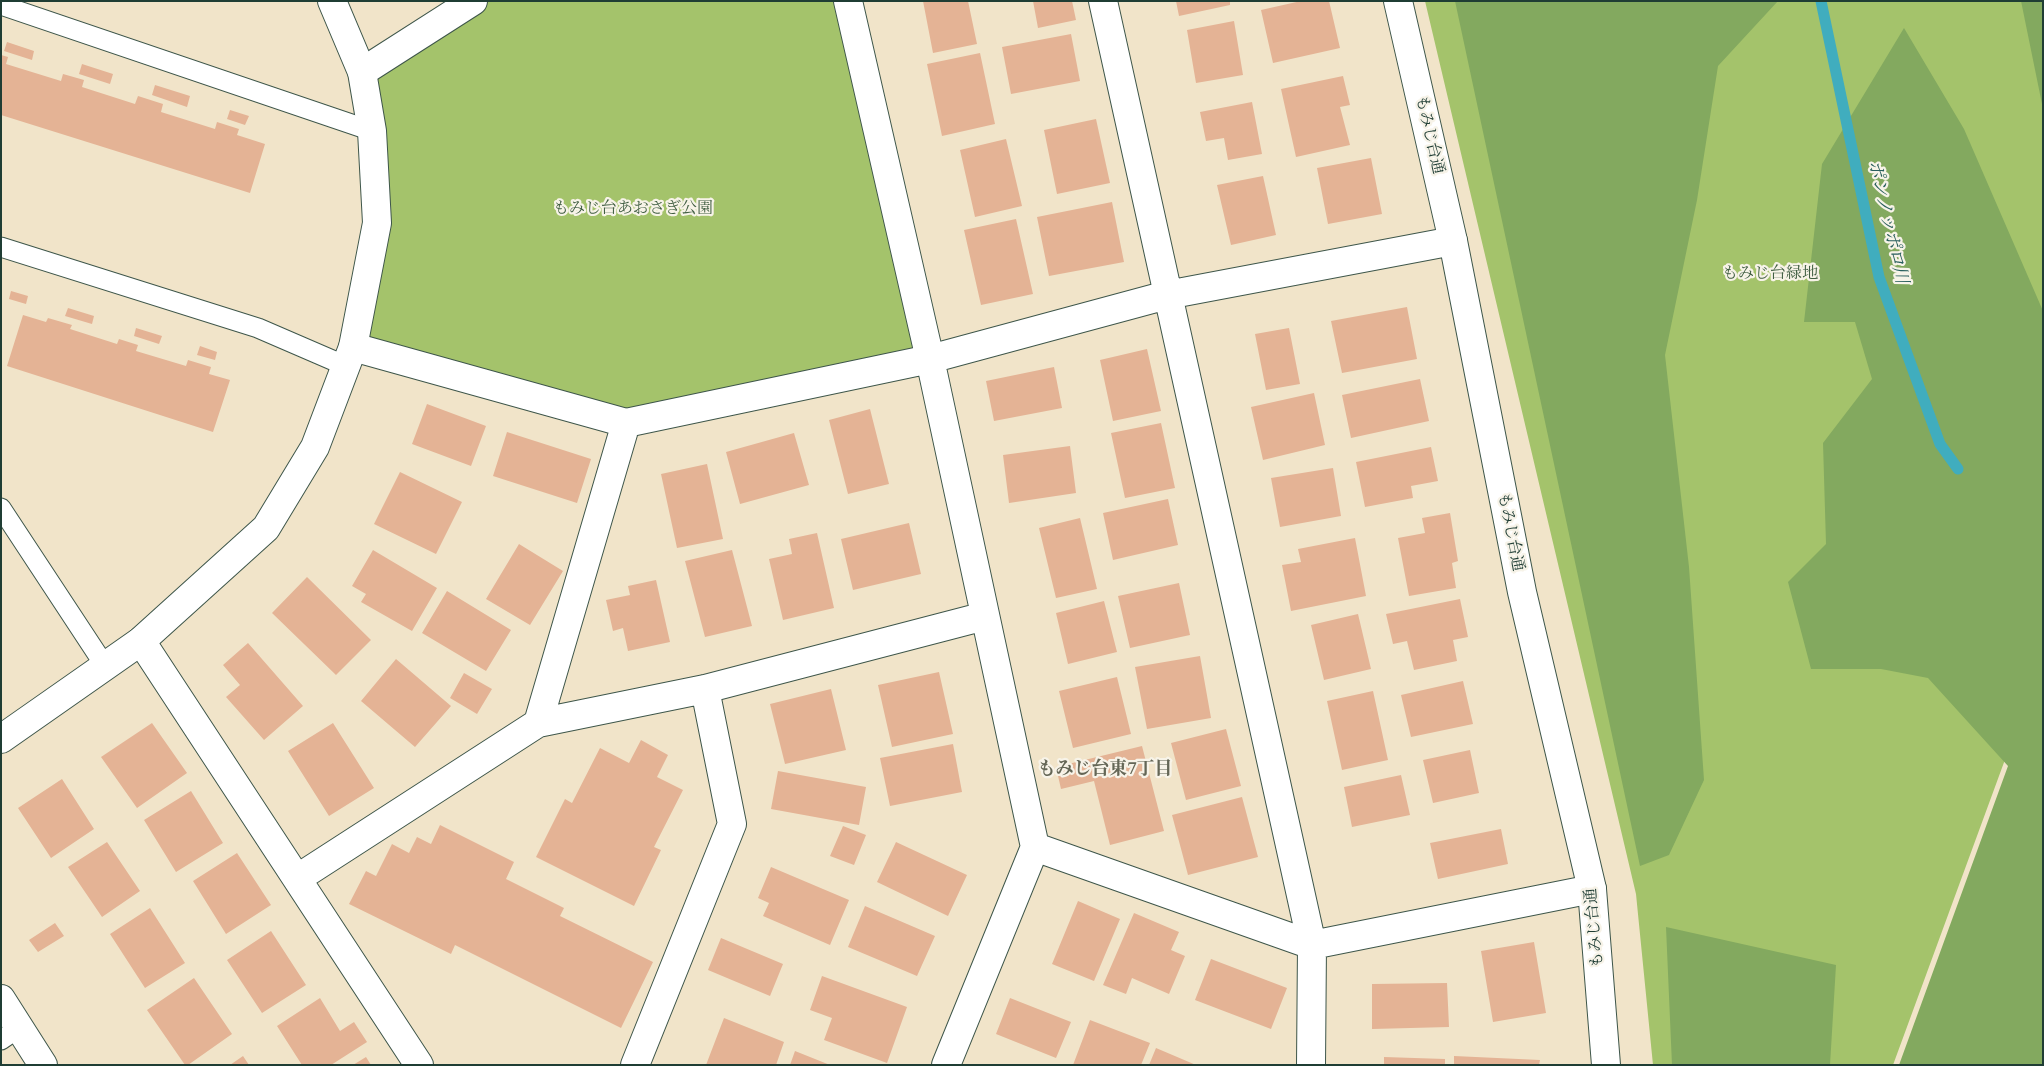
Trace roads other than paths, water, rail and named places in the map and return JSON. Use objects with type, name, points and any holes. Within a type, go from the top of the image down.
[{"type":"street","points":[[1,739],[141,641],[266,528],[315,447],[349,357],[378,223],[372,131],[362,72],[332,1]]},
{"type":"street","points":[[362,72],[472,1]]},
{"type":"street","points":[[848,1],[930,359],[1035,847],[946,1065]]},
{"type":"street","points":[[1103,1],[1312,945],[1311,1065]]},
{"type":"street","name":"もみじ台通","points":[[1398,1],[1453,241],[1522,592],[1592,889],[1606,1065]]},
{"type":"street","points":[[349,357],[626,423],[930,359],[1167,296],[1453,241]]},
{"type":"street","points":[[538,723],[626,423]]},
{"type":"street","points":[[298,878],[538,723],[705,688],[986,616]]},
{"type":"street","points":[[141,641],[419,1065]]},
{"type":"street","points":[[635,1065],[732,824],[705,688]]},
{"type":"street","points":[[1035,847],[1312,945],[1592,889]]},
{"type":"street","points":[[1,999],[11,1034],[44,1065]]},
{"type":"lane","points":[[1,5],[372,131]]},
{"type":"lane","points":[[1,247],[349,357]]},
{"type":"lane","points":[[1,508],[105,666]]},
{"type":"waterway","name":"ポンノッポロ川","points":[[1821,1],[1879,277],[1940,444],[1958,469]]},
{"type":"district","name":"もみじ台東7丁目","points":[[1105,770]]},
{"type":"park label","name":"もみじ台あおさぎ公園","points":[[633,209]]},
{"type":"park label","name":"もみじ台緑地","points":[[1770,274]]}]
